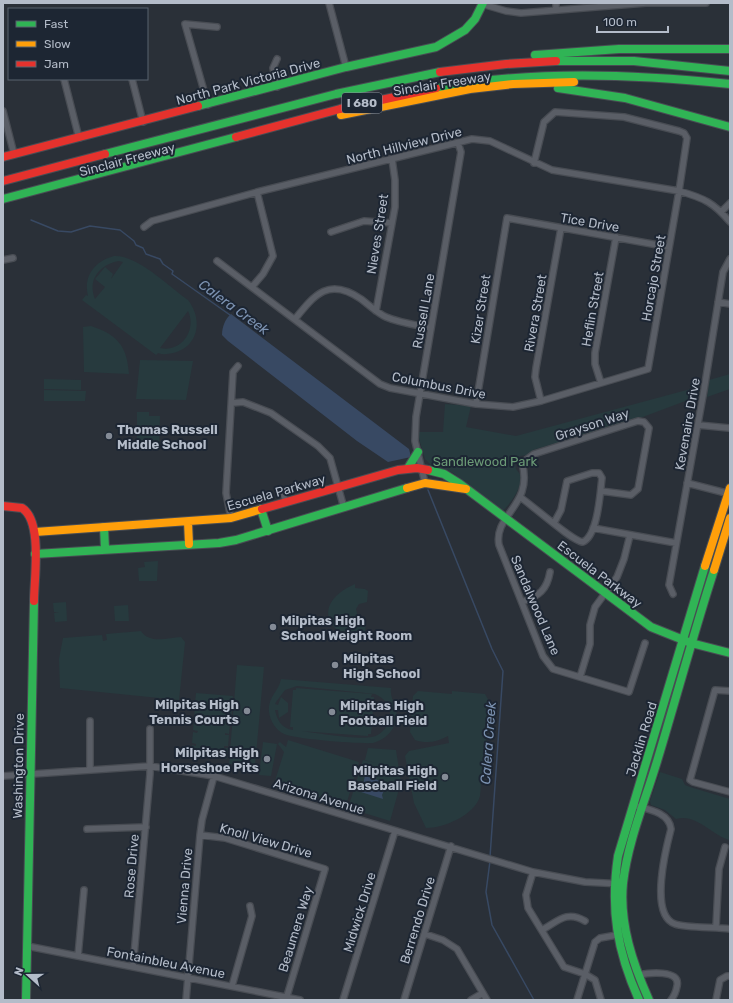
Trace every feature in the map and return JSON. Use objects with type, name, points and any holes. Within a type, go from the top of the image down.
[{"type":"main road","name":"North Park Victoria Drive","points":[[3,157],[277,87],[346,67],[436,47],[465,30],[475,19],[483,4]]},
{"type":"main road","points":[[472,67],[530,55],[583,51],[675,48],[730,49]]},
{"type":"main road","name":"Sinclair Freeway","points":[[3,182],[333,94],[400,79],[472,67],[517,62],[584,60],[648,62],[730,71]]},
{"type":"main road","name":"I 680","points":[[3,198],[354,104],[430,88],[515,78],[580,75],[658,77],[730,84]]},
{"type":"main road","name":"Sinclair Freeway","points":[[3,205],[341,115],[407,100],[474,89],[513,84],[598,81],[649,83],[730,90]]},
{"type":"main road","points":[[474,89],[536,87],[604,92],[654,103],[730,127]]},
{"type":"main road","points":[[408,468],[418,452]]},
{"type":"main road","name":"Escuela Parkway","points":[[35,532],[230,518],[408,468],[423,468],[454,479],[506,520],[606,592],[651,627],[691,643],[730,653]]},
{"type":"main road","name":"Escuela Parkway","points":[[35,554],[219,543],[268,531],[425,483],[441,484],[467,490]]},
{"type":"main road","name":"Jacklin Road","points":[[639,1000],[630,980],[617,934],[614,884],[618,856],[682,639],[729,492]]},
{"type":"main road","name":"Washington Drive","points":[[3,506],[19,507],[27,511],[33,521],[35,532],[26,1000]]},
{"type":"main road","points":[[261,509],[268,531]]},
{"type":"main road","name":"Jacklin Road","points":[[649,1000],[638,976],[625,932],[623,884],[632,839],[658,759],[691,643],[730,518]]},
{"type":"main road","points":[[188,522],[189,544]]},
{"type":"main road","points":[[104,527],[105,550]]},
{"type":"street","points":[[330,3],[346,67]]},
{"type":"street","points":[[556,3],[556,10]]},
{"type":"street","points":[[483,4],[506,11],[521,13],[646,3],[706,3]]},
{"type":"street","points":[[208,105],[185,24],[217,27]]},
{"type":"street","points":[[277,59],[273,68],[277,87]]},
{"type":"street","points":[[64,80],[79,138]]},
{"type":"street","points":[[132,80],[143,122]]},
{"type":"street","points":[[3,111],[14,154]]},
{"type":"street","name":"Horcajo Street","points":[[534,163],[544,122],[555,112],[624,117],[684,133],[687,138],[670,247],[648,369]]},
{"type":"street","name":"North Hillview Drive","points":[[144,227],[152,221],[257,192],[472,139],[490,141],[534,163],[552,170],[679,191],[711,202],[730,222]]},
{"type":"street","name":"Russell Lane","points":[[425,483],[415,433],[420,393],[461,152],[458,143]]},
{"type":"street","name":"Nieves Street","points":[[376,311],[395,207],[396,180],[392,159]]},
{"type":"street","points":[[252,287],[263,274],[273,256],[257,192]]},
{"type":"street","points":[[721,212],[730,203]]},
{"type":"street","name":"Tice Drive","points":[[507,218],[670,247]]},
{"type":"street","name":"Kizer Street","points":[[476,404],[507,218]]},
{"type":"street","points":[[331,232],[364,221],[392,223]]},
{"type":"street","name":"Rivera Street","points":[[541,402],[536,377],[536,368],[561,228]]},
{"type":"street","name":"Heflin Street","points":[[601,383],[595,364],[595,354],[616,238]]},
{"type":"street","points":[[3,260],[13,258]]},
{"type":"street","name":"Kevenaire Drive","points":[[673,594],[669,585],[676,543],[688,483],[723,272],[730,259]]},
{"type":"street","name":"Columbus Drive","points":[[217,261],[380,384],[476,404],[513,407],[541,402],[648,369]]},
{"type":"street","points":[[295,319],[308,302],[320,292],[340,289],[348,292],[387,317],[431,328]]},
{"type":"street","points":[[718,302],[730,304]]},
{"type":"street","points":[[230,518],[226,493],[233,372],[238,366]]},
{"type":"street","points":[[232,403],[243,402],[272,413],[318,446],[330,458],[344,508]]},
{"type":"street","name":"Grayson Way","points":[[534,454],[638,421],[644,422],[649,428],[638,489],[631,495],[600,491]]},
{"type":"street","points":[[698,425],[729,428]]},
{"type":"street","name":"Sandalwood Lane","points":[[534,454],[522,463],[525,475],[524,489],[500,529],[498,540],[543,656],[553,669],[629,692],[645,643]]},
{"type":"street","points":[[520,497],[554,523],[581,542],[586,540],[593,528],[602,478],[599,473],[592,472],[567,480],[561,510],[554,523]]},
{"type":"street","points":[[688,483],[729,492]]},
{"type":"street","points":[[284,492],[286,502]]},
{"type":"street","points":[[593,528],[676,543]]},
{"type":"street","points":[[580,677],[590,644],[590,625],[595,608],[616,578],[624,559],[630,535]]},
{"type":"street","points":[[522,602],[539,594],[545,589],[550,572]]},
{"type":"street","points":[[730,691],[715,690],[690,780],[730,792]]},
{"type":"street","points":[[90,721],[90,769]]},
{"type":"street","name":"Rose Drive","points":[[133,967],[146,827],[150,766],[150,730]]},
{"type":"street","name":"Arizona Avenue","points":[[3,776],[150,766],[214,776],[451,846],[533,872],[585,882],[623,884]]},
{"type":"street","name":"Vienna Drive","points":[[186,1000],[200,835],[202,820],[214,776]]},
{"type":"street","points":[[633,805],[663,815],[670,823],[671,829],[662,872],[662,908],[666,917],[674,924],[730,929]]},
{"type":"street","points":[[87,829],[146,827]]},
{"type":"street","name":"Midwick Drive","points":[[343,1000],[395,830]]},
{"type":"street","name":"Knoll View Drive","points":[[200,835],[225,838],[325,869]]},
{"type":"street","name":"Berrendo Drive","points":[[404,1000],[451,846]]},
{"type":"street","points":[[716,927],[719,869],[726,847]]},
{"type":"street","name":"Beaumere Way","points":[[287,996],[325,869]]},
{"type":"street","points":[[533,872],[526,895],[528,908],[564,967],[584,974],[595,980],[601,1000]]},
{"type":"street","points":[[78,956],[84,890]]},
{"type":"street","points":[[232,986],[252,916],[250,906]]},
{"type":"street","points":[[542,930],[568,916],[576,916],[585,921]]},
{"type":"street","points":[[425,934],[443,940],[457,949],[487,1000]]},
{"type":"street","points":[[577,1000],[595,942],[600,938],[617,934]]},
{"type":"street","name":"Fontainbleu Avenue","points":[[27,946],[187,978],[287,996],[300,1000]]},
{"type":"street","points":[[638,976],[648,973],[671,975],[676,978],[678,982],[675,996],[670,1000]]},
{"type":"street","points":[[716,1000],[720,980],[730,976]]},
{"type":"street","points":[[471,1000],[483,993]]},
{"type":"green space","points":[[114,256],[133,260],[152,272],[188,300],[196,315],[197,324],[193,339],[188,345],[182,350],[173,353],[158,353],[156,355],[82,300],[86,295],[88,296],[87,282],[92,270],[107,258]],"holes":[[[119,261],[123,262],[111,279],[113,274],[105,267],[95,279],[105,287],[95,299],[93,285],[94,279],[97,274],[106,266]],[[188,311],[191,325],[186,338],[175,347],[168,349],[160,348]]]},
{"type":"green space","points":[[91,326],[108,333],[119,343],[126,356],[129,374],[84,372],[83,327]]},
{"type":"green space","points":[[140,360],[193,361],[186,400],[136,399]]},
{"type":"green space","points":[[730,374],[730,389],[707,397],[709,380]]},
{"type":"green space","points":[[44,379],[81,380],[81,390],[44,389]]},
{"type":"green space","name":"Sandlewood Park","points":[[698,387],[696,397],[640,418],[533,450],[529,455],[520,456],[515,463],[516,469],[522,477],[521,482],[515,496],[502,512],[453,473],[431,465],[425,459],[417,432],[443,432],[445,404],[471,406],[466,427],[516,436]]},
{"type":"green space","points":[[44,390],[86,391],[85,401],[44,401]]},
{"type":"green space","points":[[137,412],[149,412],[149,416],[160,416],[159,449],[137,448]]},
{"type":"green space","points":[[158,561],[157,581],[139,581],[138,568],[145,567],[144,562]]},
{"type":"green space","points":[[355,584],[355,588],[365,589],[368,591],[367,602],[359,604],[356,609],[358,618],[366,621],[365,632],[355,635],[345,634],[336,629],[330,622],[328,613],[331,603],[339,593]]},
{"type":"green space","points":[[66,602],[67,621],[55,622],[54,613],[59,612],[54,612],[53,603]]},
{"type":"green space","points":[[128,605],[129,621],[115,621],[114,606]]},
{"type":"green space","points":[[141,631],[149,638],[165,639],[181,637],[185,642],[179,700],[60,688],[59,659],[63,638],[102,635],[103,641],[107,640],[106,634]]},
{"type":"green space","points":[[683,653],[670,698],[669,709],[642,800],[652,763],[652,753]]},
{"type":"green space","name":"Milpitas High Tennis Courts","points":[[237,665],[264,667],[255,766],[229,764]]},
{"type":"green space","points":[[281,679],[391,688],[391,694],[396,709],[396,721],[388,735],[373,743],[327,741],[290,736],[278,730],[271,719],[269,712],[271,699]],"holes":[[[297,686],[375,694],[386,702],[389,708],[390,719],[385,729],[376,736],[372,737],[347,737],[300,731],[368,736],[368,734],[371,734],[374,697],[371,697],[372,694],[296,688],[296,690],[293,690],[290,727],[293,727],[293,730],[283,726],[277,717],[275,710],[278,710],[279,718],[288,712],[288,703],[281,697],[278,705],[275,704],[285,690]]]},
{"type":"green space","points":[[418,691],[452,694],[452,691],[485,694],[489,701],[484,773],[481,774],[480,796],[477,803],[472,809],[450,823],[426,828],[414,803],[405,756],[409,751],[449,743],[448,736],[436,741],[424,742],[415,740],[410,732],[413,696]]},
{"type":"green space","points":[[196,693],[233,696],[232,707],[228,706],[227,709],[232,710],[231,721],[226,720],[226,722],[230,723],[229,734],[225,733],[225,735],[229,735],[228,746],[224,746],[224,748],[228,748],[227,759],[191,756],[192,745],[196,746],[196,744],[192,743],[193,732],[197,733],[198,731],[193,730],[194,720],[198,720],[199,718],[194,717],[195,707],[217,708],[218,706],[195,704]]},
{"type":"green space","points":[[288,740],[359,762],[346,805],[274,784],[284,752],[278,744],[280,742],[286,747]]},
{"type":"green space","name":"Milpitas High Horseshoe Pits","points":[[263,742],[277,744],[271,776],[259,775]]},
{"type":"green space","points":[[368,748],[396,750],[401,782],[390,821],[348,808],[363,760],[376,763],[365,760]]},
{"type":"green space","points":[[660,772],[682,779],[685,785],[690,787],[730,799],[730,840],[723,838],[698,822],[684,818],[676,819],[665,810],[651,805],[650,801]]},
{"type":"water","points":[[231,314],[409,449],[411,457],[388,462],[357,441],[228,341],[222,335],[222,332],[223,326]]},
{"type":"water","points":[[365,776],[387,783],[382,795],[383,799],[361,792]]},
{"type":"waterway","name":"Calera Creek","points":[[31,220],[58,231],[71,232],[90,226],[120,230],[134,241],[136,245],[143,248],[146,254],[160,259],[163,264],[173,271],[172,274],[230,315]]},
{"type":"waterway","name":"Calera Creek","points":[[428,490],[492,649],[503,671],[490,857]]},
{"type":"waterway","name":"Calera Creek","points":[[490,861],[486,892],[492,925],[534,1000]]},
{"type":"traffic: fast","points":[[198,106],[346,67],[436,47],[465,30],[475,19],[483,3]]},
{"type":"traffic: fast","points":[[535,55],[619,49],[730,49]]},
{"type":"traffic: fast","points":[[556,61],[634,61],[730,71]]},
{"type":"traffic: fast","points":[[105,154],[336,94],[440,72]]},
{"type":"traffic: fast","points":[[436,88],[472,82],[546,76],[619,76],[730,84]]},
{"type":"traffic: fast","points":[[558,88],[625,98],[730,127]]},
{"type":"traffic: fast","points":[[3,199],[236,137]]},
{"type":"traffic: fast","points":[[408,468],[418,452]]},
{"type":"traffic: fast","points":[[428,470],[444,474],[460,484],[651,627],[691,643],[730,653]]},
{"type":"traffic: fast","points":[[35,554],[219,543],[236,540],[407,488]]},
{"type":"traffic: fast","points":[[261,509],[268,531]]},
{"type":"traffic: fast","points":[[104,527],[105,549]]},
{"type":"traffic: fast","points":[[639,1000],[625,964],[617,930],[615,894],[618,856],[705,566]]},
{"type":"traffic: fast","points":[[649,1000],[633,958],[625,929],[622,898],[625,867],[633,835],[658,758],[714,570]]},
{"type":"traffic: fast","points":[[26,1000],[34,601]]},
{"type":"traffic: slow","points":[[341,115],[470,89],[513,84],[574,82]]},
{"type":"traffic: slow","points":[[407,488],[425,483],[466,489]]},
{"type":"traffic: slow","points":[[705,566],[730,488]]},
{"type":"traffic: slow","points":[[35,532],[231,518],[262,509]]},
{"type":"traffic: slow","points":[[714,570],[730,518]]},
{"type":"traffic: slow","points":[[188,522],[189,544]]},
{"type":"traffic: jam","points":[[440,72],[506,64],[556,61]]},
{"type":"traffic: jam","points":[[236,137],[340,109],[436,88]]},
{"type":"traffic: jam","points":[[3,157],[198,106]]},
{"type":"traffic: jam","points":[[3,181],[105,154]]},
{"type":"traffic: jam","points":[[262,509],[398,470],[417,468],[428,470]]},
{"type":"traffic: jam","points":[[3,506],[22,508],[29,515],[33,525],[36,551],[34,601]]},
{"type":"place","name":"Thomas Russell Middle School","points":[[109,436]]},
{"type":"place","name":"Milpitas High School Weight Room","points":[[273,627]]},
{"type":"place","name":"Milpitas High School","points":[[335,665]]},
{"type":"place","name":"Milpitas High Tennis Courts","points":[[247,711]]},
{"type":"place","name":"Milpitas High Football Field","points":[[332,712]]},
{"type":"place","name":"Milpitas High Horseshoe Pits","points":[[267,759]]},
{"type":"place","name":"Milpitas High Baseball Field","points":[[445,777]]}]
